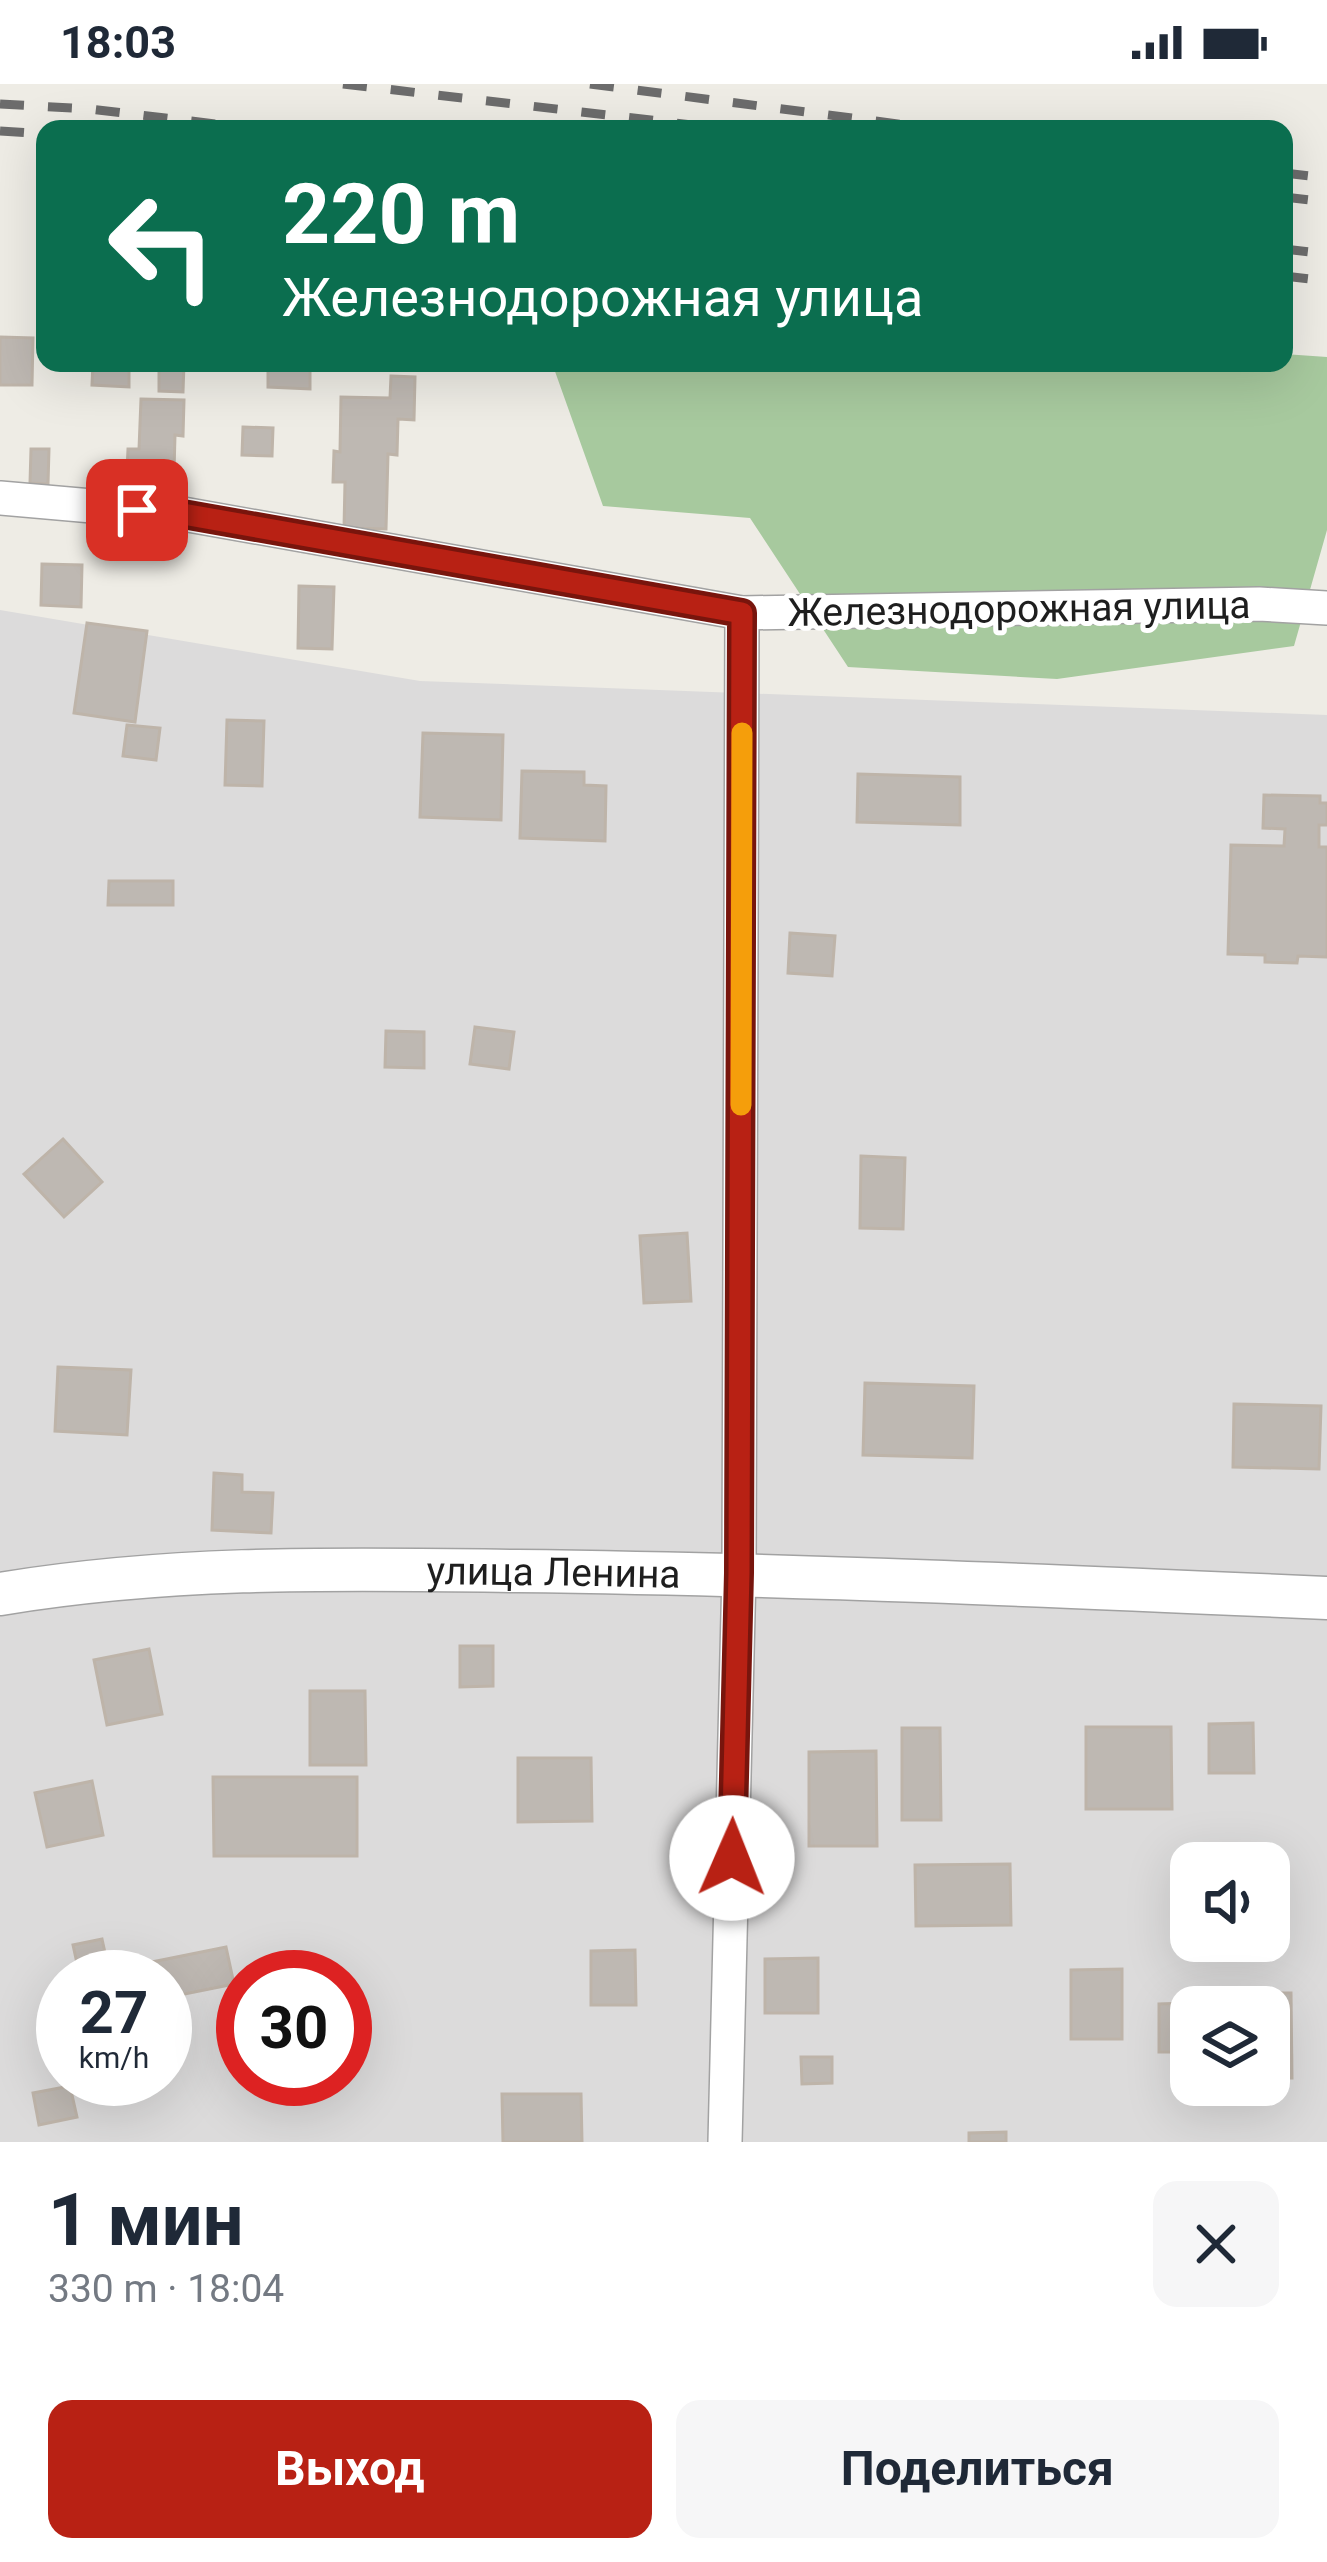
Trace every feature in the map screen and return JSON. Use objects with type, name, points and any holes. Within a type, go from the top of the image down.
[{"type":"street","name":"Железнодорожная улица","points":[[0,498],[183,514],[742,613],[1259,604],[1327,608]]},
{"type":"street","points":[[725,2142],[739,1573],[742,613]]},
{"type":"street","name":"улица Ленина","points":[[0,1594],[147,1574],[250,1568],[739,1573],[1327,1598]]},
{"type":"shaded area","points":[[0,610],[420,681],[1327,715],[1327,2142],[0,2142]]},
{"type":"green space","points":[[1293,355],[1327,357],[1327,530],[1294,646],[1057,679],[848,667],[750,518],[603,506],[555,372],[1293,372]]},
{"type":"building","points":[[0,337],[33,338],[32,385],[0,385]]},
{"type":"building","points":[[93,372],[129,372],[129,387],[92,385]]},
{"type":"building","points":[[159,372],[184,372],[183,392],[159,391]]},
{"type":"building","points":[[268,372],[310,372],[310,389],[268,387]]},
{"type":"building","points":[[391,376],[415,377],[414,420],[398,419],[397,455],[388,454],[386,529],[344,528],[345,482],[333,482],[334,451],[340,452],[341,397],[390,398]]},
{"type":"building","points":[[141,399],[184,400],[183,436],[175,435],[174,472],[127,471],[128,449],[139,449]]},
{"type":"building","points":[[243,427],[273,428],[272,456],[242,455]]},
{"type":"building","points":[[31,449],[49,449],[48,484],[30,483]]},
{"type":"building","points":[[42,564],[82,565],[81,607],[41,605]]},
{"type":"building","points":[[299,586],[334,587],[332,649],[298,648]]},
{"type":"building","points":[[87,623],[147,631],[135,722],[74,713]]},
{"type":"building","points":[[227,720],[264,721],[262,786],[225,785]]},
{"type":"building","points":[[127,725],[160,728],[156,760],[123,756]]},
{"type":"building","points":[[423,733],[503,735],[501,820],[420,817]]},
{"type":"building","points":[[522,771],[584,772],[584,785],[606,786],[605,841],[520,838]]},
{"type":"building","points":[[858,774],[960,777],[960,825],[857,822]]},
{"type":"building","points":[[1264,795],[1320,796],[1320,803],[1327,803],[1327,825],[1319,825],[1319,847],[1327,847],[1327,957],[1298,956],[1297,963],[1265,962],[1265,955],[1228,954],[1231,845],[1284,846],[1285,829],[1263,828]]},
{"type":"building","points":[[109,881],[173,881],[173,905],[108,905]]},
{"type":"building","points":[[790,933],[835,936],[832,976],[788,973]]},
{"type":"building","points":[[475,1027],[514,1032],[509,1069],[470,1064]]},
{"type":"building","points":[[386,1031],[424,1032],[424,1068],[385,1067]]},
{"type":"building","points":[[63,1139],[102,1182],[64,1217],[24,1174]]},
{"type":"building","points":[[861,1156],[905,1158],[903,1229],[860,1228]]},
{"type":"building","points":[[687,1233],[691,1301],[644,1303],[640,1236]]},
{"type":"building","points":[[58,1367],[131,1370],[127,1435],[55,1431]]},
{"type":"building","points":[[865,1383],[974,1386],[972,1458],[863,1455]]},
{"type":"building","points":[[1234,1404],[1321,1406],[1319,1469],[1233,1467]]},
{"type":"building","points":[[214,1473],[242,1475],[242,1492],[273,1493],[271,1533],[212,1530]]},
{"type":"building","points":[[460,1646],[493,1646],[493,1686],[460,1687]]},
{"type":"building","points":[[149,1649],[162,1714],[107,1725],[94,1660]]},
{"type":"building","points":[[310,1691],[365,1691],[366,1765],[310,1765]]},
{"type":"building","points":[[1253,1723],[1254,1773],[1209,1773],[1209,1724]]},
{"type":"building","points":[[1086,1727],[1171,1727],[1172,1809],[1086,1809]]},
{"type":"building","points":[[902,1728],[940,1728],[941,1820],[902,1820]]},
{"type":"building","points":[[876,1751],[877,1846],[809,1846],[809,1752]]},
{"type":"building","points":[[518,1758],[591,1758],[592,1821],[518,1822]]},
{"type":"building","points":[[213,1777],[357,1777],[357,1856],[214,1856]]},
{"type":"building","points":[[92,1781],[103,1835],[47,1847],[35,1793]]},
{"type":"building","points":[[1010,1864],[1011,1925],[916,1926],[915,1865]]},
{"type":"building","points":[[102,1939],[104,1950],[74,1950],[73,1945]]},
{"type":"building","points":[[226,1947],[216,1950],[216,1988],[192,1993],[192,1954]]},
{"type":"building","points":[[635,1950],[636,2005],[591,2005],[591,1951]]},
{"type":"building","points":[[818,1958],[818,2013],[765,2013],[765,1959]]},
{"type":"building","points":[[1122,1969],[1122,2039],[1071,2039],[1071,1970]]},
{"type":"building","points":[[1290,1993],[1291,1993],[1290,2078]]},
{"type":"building","points":[[1159,2004],[1170,2004],[1170,2052],[1159,2052]]},
{"type":"building","points":[[801,2057],[832,2057],[832,2083],[802,2084]]},
{"type":"building","points":[[33,2093],[36,2106],[75,2106],[77,2117],[39,2125]]},
{"type":"building","points":[[502,2094],[581,2094],[582,2142],[503,2142]]},
{"type":"building","points":[[1006,2132],[1006,2142],[969,2142],[969,2133]]},
{"type":"railway","points":[[343,84],[650,120]]},
{"type":"railway","points":[[590,84],[868,120]]},
{"type":"railway","points":[[0,104],[182,120]]},
{"type":"railway","points":[[0,131],[36,133]]},
{"type":"railway","points":[[1293,174],[1327,178]]},
{"type":"railway","points":[[1293,198],[1327,202]]},
{"type":"railway","points":[[1293,250],[1327,254]]},
{"type":"railway","points":[[1293,277],[1327,281]]},
{"type":"slow traffic","points":[[741,1105],[742,733]]},
{"type":"route","points":[[137,510],[183,514],[742,613],[739,1573],[732,1858]]}]
